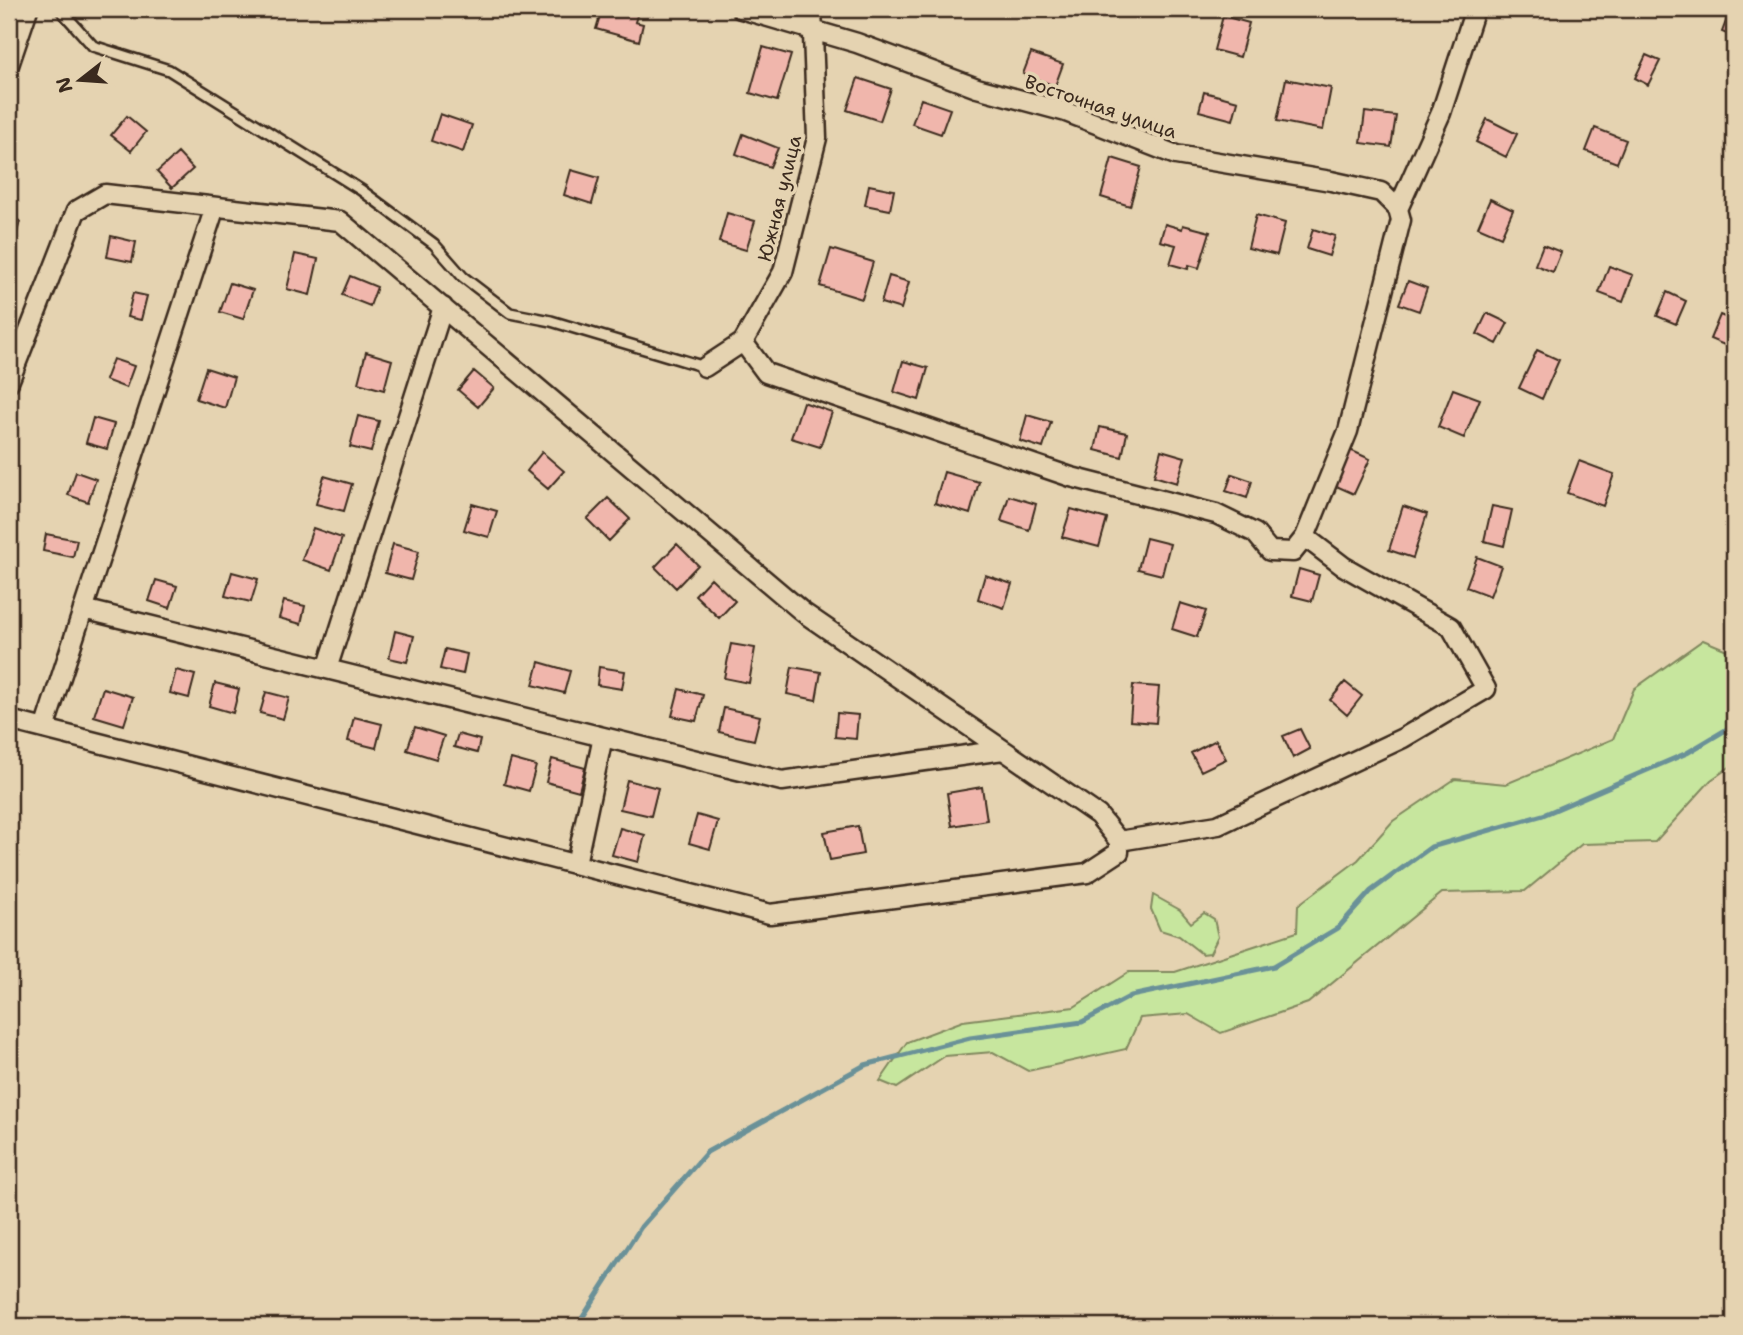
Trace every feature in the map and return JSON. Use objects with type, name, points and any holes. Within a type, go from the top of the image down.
[{"type":"street","points":[[9,65],[28,9]]},
{"type":"street","name":"Восточная улица","points":[[741,9],[857,43],[977,88],[1066,112],[1176,155],[1381,192],[1399,214]]},
{"type":"street","name":"Южная улица","points":[[705,367],[743,342],[783,272],[817,138],[812,9]]},
{"type":"street","points":[[743,342],[766,373],[1072,477],[1216,514],[1255,533],[1270,551],[1293,552],[1305,537],[1348,431],[1399,214],[1441,113],[1475,9]]},
{"type":"street","points":[[9,382],[76,211],[105,194],[340,220],[804,613],[1098,816],[1119,841],[1119,852],[1087,873],[770,914],[9,720]]},
{"type":"street","points":[[44,729],[215,207]]},
{"type":"street","points":[[327,669],[443,307]]},
{"type":"street","points":[[1119,841],[1218,825],[1403,738],[1486,689],[1451,627],[1343,566],[1305,537]]},
{"type":"street","points":[[83,609],[782,781],[1003,750]]},
{"type":"street","points":[[576,864],[603,737]]},
{"type":"lane","points":[[60,9],[93,46],[169,71],[361,190],[434,244],[463,277],[510,313],[551,321],[705,367]]},
{"type":"green space","points":[[1703,640],[1734,651],[1734,764],[1711,780],[1655,842],[1582,844],[1525,891],[1442,893],[1308,1003],[1221,1033],[1188,1014],[1140,1018],[1126,1049],[1028,1071],[993,1052],[945,1056],[897,1088],[880,1081],[907,1042],[963,1021],[1074,1007],[1129,972],[1175,972],[1297,932],[1298,905],[1358,860],[1393,821],[1455,779],[1506,784],[1613,739],[1634,689]]},
{"type":"green space","points":[[1153,895],[1180,910],[1191,923],[1204,913],[1214,919],[1218,937],[1210,953],[1202,954],[1179,936],[1160,930],[1151,909]]},
{"type":"building","points":[[602,9],[639,9],[635,22],[643,24],[639,41],[596,29]]},
{"type":"building","points":[[1730,11],[1734,12],[1734,37],[1722,32]]},
{"type":"building","points":[[1223,16],[1249,23],[1240,57],[1214,50]]},
{"type":"building","points":[[763,47],[791,55],[777,101],[750,93]]},
{"type":"building","points":[[1031,53],[1063,64],[1055,86],[1023,74]]},
{"type":"building","points":[[1646,55],[1660,61],[1648,85],[1635,78]]},
{"type":"building","points":[[858,78],[891,89],[880,121],[847,110]]},
{"type":"building","points":[[1286,79],[1331,88],[1323,130],[1277,121]]},
{"type":"building","points":[[1204,92],[1238,101],[1233,120],[1199,111]]},
{"type":"building","points":[[921,99],[950,109],[941,134],[912,124]]},
{"type":"building","points":[[1365,112],[1396,116],[1391,147],[1361,143]]},
{"type":"building","points":[[440,114],[472,125],[463,152],[431,141]]},
{"type":"building","points":[[127,116],[146,132],[131,151],[111,135]]},
{"type":"building","points":[[1487,119],[1517,134],[1506,157],[1476,142]]},
{"type":"building","points":[[1595,128],[1626,140],[1617,163],[1586,151]]},
{"type":"building","points":[[743,134],[778,148],[770,167],[736,154]]},
{"type":"building","points":[[178,153],[193,169],[172,188],[157,172]]},
{"type":"building","points":[[1112,158],[1141,167],[1130,206],[1101,197]]},
{"type":"building","points":[[571,170],[599,178],[592,204],[564,195]]},
{"type":"building","points":[[869,185],[894,190],[890,210],[865,205]]},
{"type":"building","points":[[1490,199],[1513,210],[1501,237],[1478,227]]},
{"type":"building","points":[[727,213],[755,221],[746,250],[719,242]]},
{"type":"building","points":[[1256,215],[1285,223],[1277,255],[1248,248]]},
{"type":"building","points":[[9,218],[20,221],[11,256],[9,255]]},
{"type":"building","points":[[1165,224],[1182,229],[1183,225],[1210,232],[1199,268],[1189,265],[1188,269],[1170,264],[1176,245],[1160,241]]},
{"type":"building","points":[[1313,229],[1335,236],[1329,256],[1307,249]]},
{"type":"building","points":[[111,236],[136,242],[132,262],[107,257]]},
{"type":"building","points":[[1543,245],[1561,252],[1553,272],[1535,265]]},
{"type":"building","points":[[831,249],[873,262],[862,299],[820,286]]},
{"type":"building","points":[[295,254],[318,259],[310,295],[287,289]]},
{"type":"building","points":[[1609,266],[1633,275],[1623,302],[1599,293]]},
{"type":"building","points":[[350,276],[377,287],[370,306],[342,295]]},
{"type":"building","points":[[889,276],[909,282],[901,309],[881,303]]},
{"type":"building","points":[[1408,281],[1427,288],[1419,311],[1399,304]]},
{"type":"building","points":[[230,283],[253,290],[243,319],[220,312]]},
{"type":"building","points":[[1667,292],[1686,301],[1676,324],[1657,316]]},
{"type":"building","points":[[133,293],[147,296],[141,320],[127,317]]},
{"type":"building","points":[[1487,313],[1508,323],[1497,344],[1477,334]]},
{"type":"building","points":[[1720,315],[1734,321],[1734,349],[1710,339]]},
{"type":"building","points":[[1537,350],[1559,360],[1542,399],[1519,388]]},
{"type":"building","points":[[366,352],[392,360],[384,390],[358,383]]},
{"type":"building","points":[[113,359],[134,366],[126,388],[105,380]]},
{"type":"building","points":[[903,361],[928,368],[919,400],[894,392]]},
{"type":"building","points":[[206,368],[234,377],[225,408],[196,399]]},
{"type":"building","points":[[474,371],[494,388],[478,407],[458,390]]},
{"type":"building","points":[[1453,389],[1480,399],[1464,438],[1438,427]]},
{"type":"building","points":[[803,402],[832,412],[820,447],[791,438]]},
{"type":"building","points":[[1027,415],[1051,422],[1043,448],[1020,441]]},
{"type":"building","points":[[358,416],[379,421],[371,452],[350,447]]},
{"type":"building","points":[[93,418],[114,424],[107,449],[86,443]]},
{"type":"building","points":[[1100,427],[1127,433],[1122,457],[1095,450]]},
{"type":"building","points":[[1161,450],[1185,457],[1177,483],[1154,476]]},
{"type":"building","points":[[1350,450],[1370,459],[1354,494],[1334,485]]},
{"type":"building","points":[[542,452],[564,471],[548,489],[527,471]]},
{"type":"building","points":[[1579,461],[1614,474],[1603,506],[1567,493]]},
{"type":"building","points":[[76,472],[96,479],[88,502],[68,495]]},
{"type":"building","points":[[944,472],[979,482],[970,514],[935,503]]},
{"type":"building","points":[[1232,474],[1252,481],[1247,498],[1226,491]]},
{"type":"building","points":[[324,476],[352,484],[344,511],[316,504]]},
{"type":"building","points":[[1009,496],[1036,504],[1029,530],[1001,521]]},
{"type":"building","points":[[608,498],[630,519],[609,541],[587,519]]},
{"type":"building","points":[[472,504],[497,511],[489,537],[464,530]]},
{"type":"building","points":[[1403,506],[1427,514],[1413,558],[1389,550]]},
{"type":"building","points":[[1492,506],[1512,510],[1504,546],[1484,541]]},
{"type":"building","points":[[1071,509],[1107,519],[1099,547],[1062,537]]},
{"type":"building","points":[[313,528],[342,538],[331,570],[302,560]]},
{"type":"building","points":[[46,534],[77,540],[73,557],[43,551]]},
{"type":"building","points":[[1146,538],[1170,544],[1162,575],[1138,569]]},
{"type":"building","points":[[393,544],[419,551],[411,580],[385,573]]},
{"type":"building","points":[[677,544],[698,565],[676,588],[655,567]]},
{"type":"building","points":[[1477,557],[1501,566],[1490,596],[1466,587]]},
{"type":"building","points":[[1299,569],[1319,575],[1312,601],[1292,596]]},
{"type":"building","points":[[232,572],[258,579],[251,602],[225,596]]},
{"type":"building","points":[[985,575],[1012,584],[1004,608],[978,599]]},
{"type":"building","points":[[711,578],[735,601],[719,618],[695,595]]},
{"type":"building","points":[[156,580],[177,586],[170,608],[149,601]]},
{"type":"building","points":[[284,601],[305,606],[301,624],[279,618]]},
{"type":"building","points":[[1180,603],[1206,611],[1197,637],[1172,629]]},
{"type":"building","points":[[395,631],[414,636],[407,662],[389,658]]},
{"type":"building","points":[[731,644],[755,648],[749,683],[724,678]]},
{"type":"building","points":[[445,649],[467,654],[463,674],[440,669]]},
{"type":"building","points":[[539,662],[570,671],[564,693],[533,685]]},
{"type":"building","points":[[599,667],[625,671],[622,689],[597,685]]},
{"type":"building","points":[[792,667],[821,672],[816,700],[787,694]]},
{"type":"building","points":[[176,670],[195,675],[189,698],[170,693]]},
{"type":"building","points":[[1345,682],[1362,696],[1347,715],[1330,700]]},
{"type":"building","points":[[215,683],[239,689],[233,713],[209,706]]},
{"type":"building","points":[[1133,685],[1159,687],[1156,723],[1130,721]]},
{"type":"building","points":[[103,688],[133,697],[124,725],[94,716]]},
{"type":"building","points":[[679,689],[703,695],[696,721],[672,716]]},
{"type":"building","points":[[266,692],[289,698],[283,719],[260,713]]},
{"type":"building","points":[[724,708],[760,716],[754,740],[719,732]]},
{"type":"building","points":[[837,713],[858,715],[856,739],[835,737]]},
{"type":"building","points":[[354,717],[382,724],[376,748],[348,741]]},
{"type":"building","points":[[415,727],[444,736],[436,759],[407,750]]},
{"type":"building","points":[[1300,729],[1310,749],[1293,758],[1283,736]]},
{"type":"building","points":[[458,734],[480,740],[477,753],[454,747]]},
{"type":"building","points":[[1216,740],[1226,759],[1201,771],[1191,753]]},
{"type":"building","points":[[511,759],[536,766],[529,791],[504,784]]},
{"type":"building","points":[[552,759],[585,768],[579,791],[546,782]]},
{"type":"building","points":[[627,780],[658,788],[651,816],[620,809]]},
{"type":"building","points":[[982,787],[987,820],[952,826],[947,793]]},
{"type":"building","points":[[697,815],[718,821],[710,849],[689,843]]},
{"type":"building","points":[[858,826],[863,854],[830,860],[824,832]]},
{"type":"building","points":[[620,828],[645,835],[638,862],[612,855]]},
{"type":"waterway","points":[[577,1326],[641,1227],[707,1152],[865,1065],[970,1038],[1082,1022],[1131,996],[1274,966],[1338,928],[1371,891],[1431,847],[1543,815],[1687,753],[1734,725]]}]
